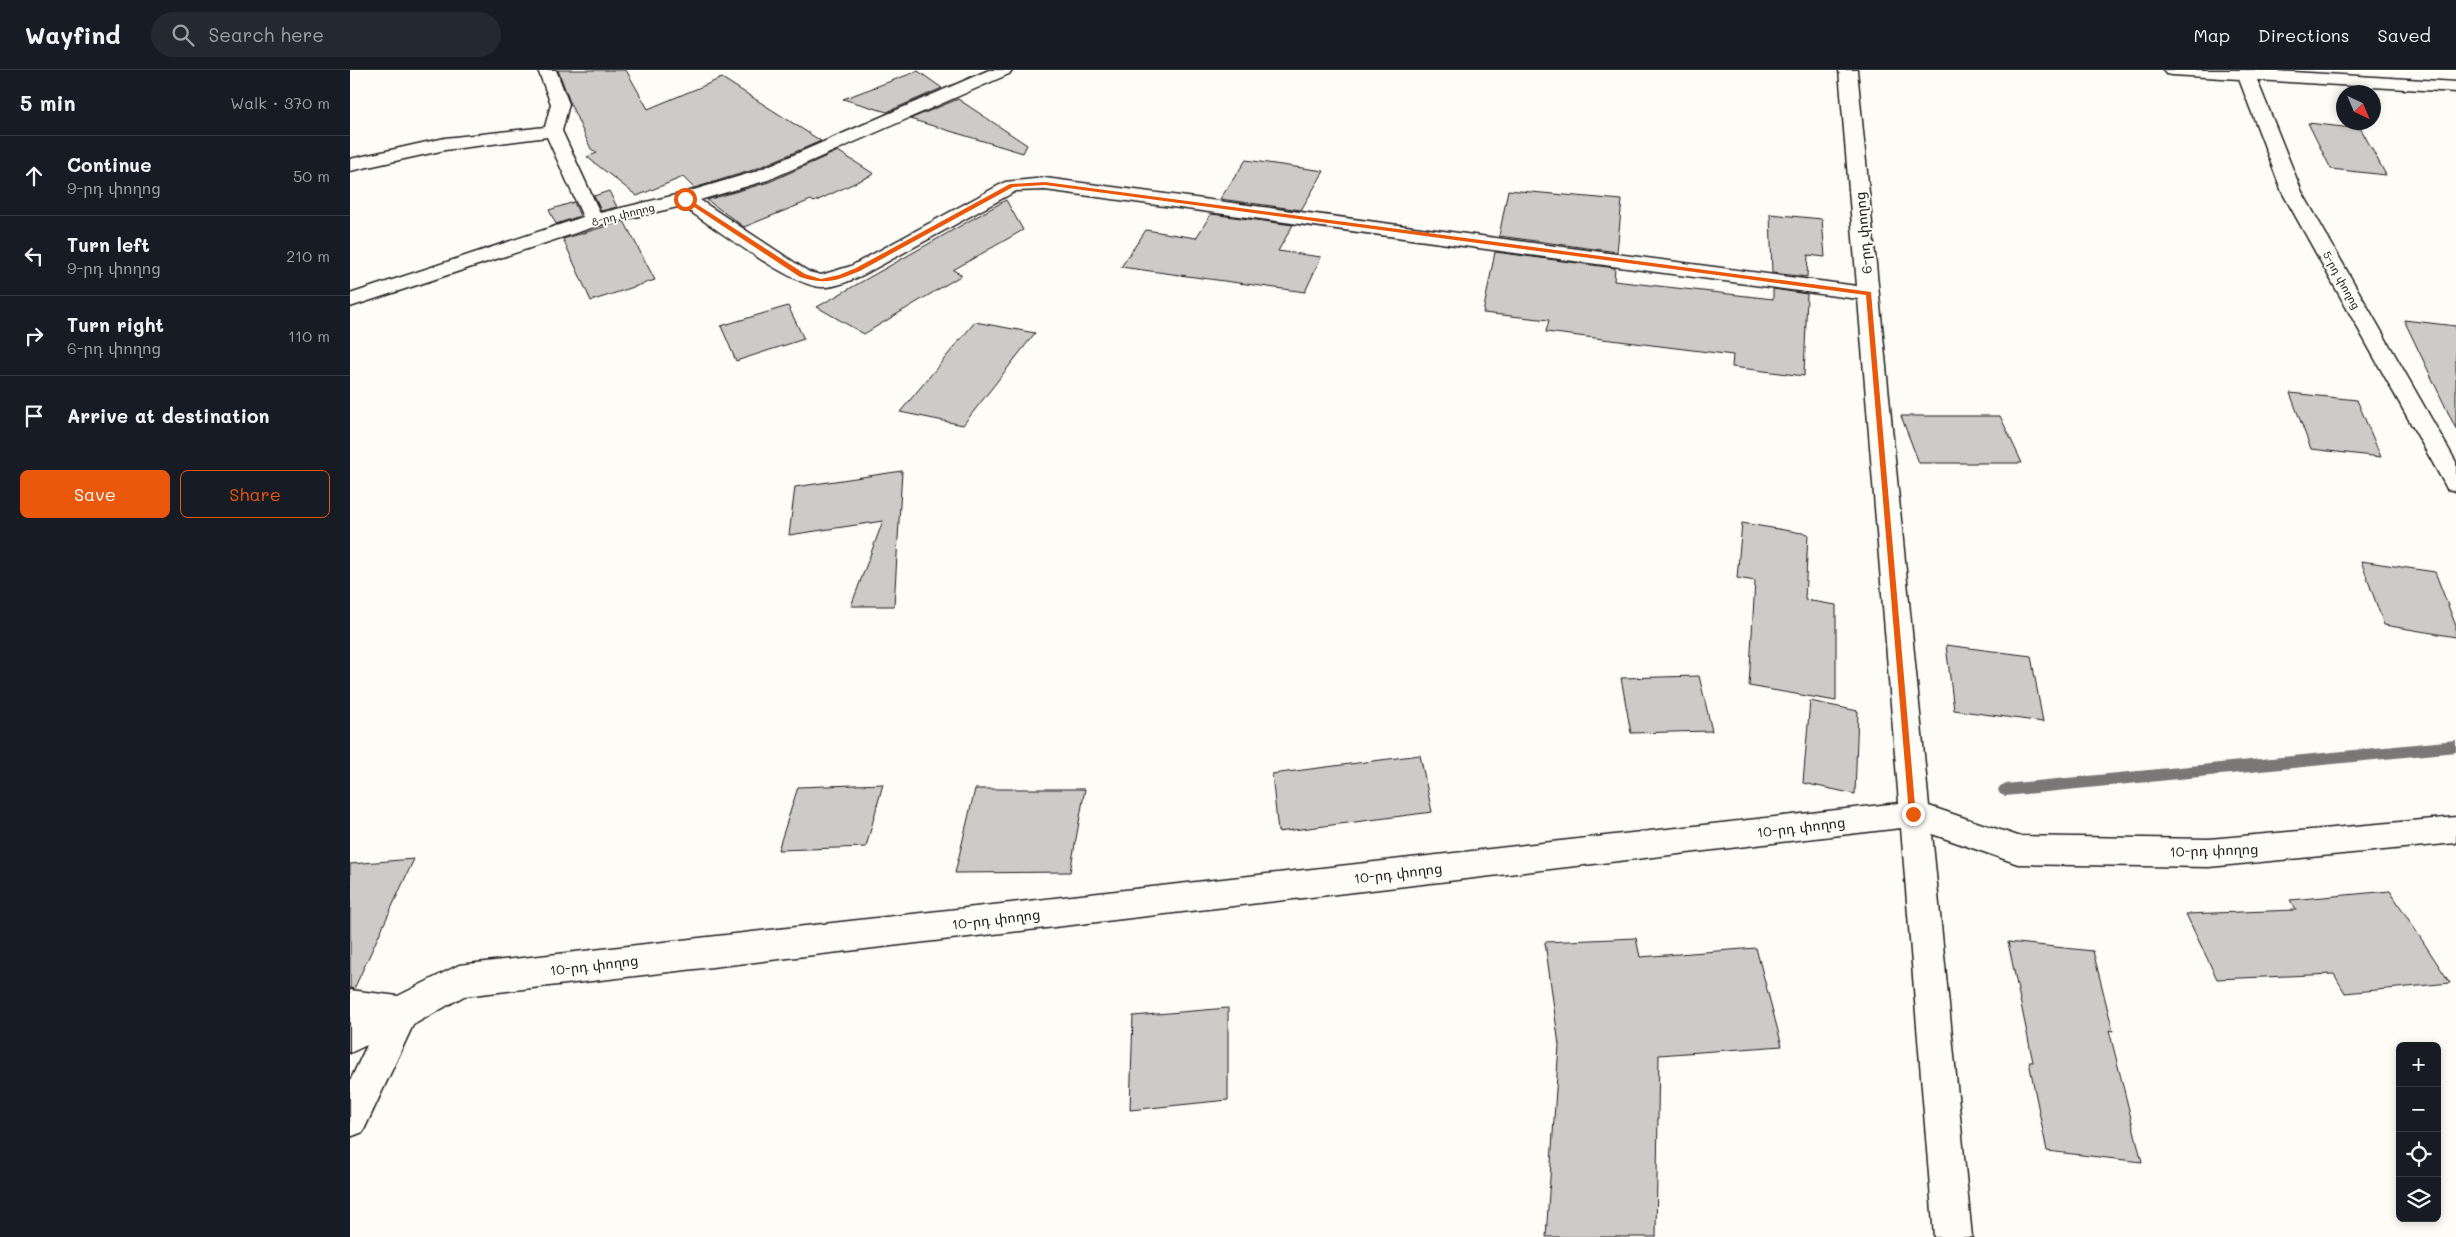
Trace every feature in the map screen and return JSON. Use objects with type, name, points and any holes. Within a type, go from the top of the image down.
[{"type":"street","points":[[547,70],[560,104],[552,131],[594,220]]},
{"type":"street","name":"8-րդ փողոց","points":[[350,301],[594,220],[685,199],[761,176],[1003,70]]},
{"type":"street","name":"6-րդ փողոց","points":[[1848,70],[1913,814],[1953,1237]]},
{"type":"street","points":[[2172,70],[2246,72],[2456,87]]},
{"type":"street","name":"5-րդ փողոց","points":[[2246,72],[2292,192],[2456,483]]},
{"type":"street","points":[[350,165],[445,144],[552,131]]},
{"type":"street","points":[[685,199],[802,276],[821,281],[841,277],[858,270],[1012,186],[1045,184],[1869,294]]},
{"type":"street","name":"10-րդ փողոց","points":[[350,1036],[402,1014],[458,980],[1913,814],[2018,850],[2209,853],[2456,830]]},
{"type":"street","points":[[350,1006],[402,1014],[350,1119]]},
{"type":"building","points":[[558,70],[626,70],[648,109],[722,78],[821,141],[753,170],[694,188],[683,177],[637,196],[587,157],[597,153],[591,149]]},
{"type":"building","points":[[918,71],[942,88],[887,112],[843,99]]},
{"type":"building","points":[[958,99],[1027,145],[1023,153],[910,119]]},
{"type":"building","points":[[2308,123],[2336,126],[2336,130],[2362,130],[2386,175],[2331,169]]},
{"type":"building","points":[[838,151],[874,174],[814,202],[811,200],[744,227],[707,200],[769,182]]},
{"type":"building","points":[[1246,160],[1324,171],[1301,210],[1220,199]]},
{"type":"building","points":[[1508,190],[1622,200],[1617,252],[1499,236]]},
{"type":"building","points":[[609,191],[617,207],[601,211],[594,196]]},
{"type":"building","points":[[1006,200],[1023,230],[953,270],[962,275],[864,334],[817,307]]},
{"type":"building","points":[[574,202],[580,216],[556,224],[549,210]]},
{"type":"building","points":[[1211,214],[1293,225],[1278,251],[1321,257],[1305,292],[1121,267],[1146,230],[1196,238]]},
{"type":"building","points":[[1770,214],[1822,219],[1825,257],[1808,255],[1807,277],[1772,273]]},
{"type":"building","points":[[624,221],[655,280],[591,301],[563,239]]},
{"type":"building","points":[[1495,252],[1615,268],[1614,281],[1773,299],[1773,289],[1807,294],[1804,376],[1732,367],[1733,355],[1546,332],[1549,320],[1483,313]]},
{"type":"building","points":[[788,306],[804,339],[736,361],[721,326]]},
{"type":"building","points":[[2404,320],[2456,326],[2456,429]]},
{"type":"building","points":[[975,322],[1035,333],[963,425],[900,412]]},
{"type":"building","points":[[2290,393],[2357,400],[2381,457],[2311,449]]},
{"type":"building","points":[[1901,416],[2000,416],[2022,463],[1919,463]]},
{"type":"building","points":[[902,471],[894,606],[851,606],[883,521],[789,535],[795,487]]},
{"type":"building","points":[[1742,523],[1808,534],[1805,600],[1836,605],[1836,701],[1749,686],[1755,581],[1737,578]]},
{"type":"building","points":[[2361,561],[2435,572],[2456,626],[2456,637],[2384,625]]},
{"type":"building","points":[[1946,645],[2031,656],[2043,722],[1954,710]]},
{"type":"building","points":[[1699,676],[1712,731],[1631,733],[1621,678]]},
{"type":"building","points":[[1810,701],[1858,711],[1855,794],[1803,783]]},
{"type":"building","points":[[1420,755],[1432,812],[1278,832],[1272,774]]},
{"type":"building","points":[[883,784],[866,847],[778,850],[798,787]]},
{"type":"building","points":[[975,789],[1085,789],[1070,872],[955,873]]},
{"type":"building","points":[[414,859],[354,989],[350,988],[350,864]]},
{"type":"building","points":[[2390,891],[2450,983],[2345,993],[2334,974],[2217,979],[2186,914],[2296,910],[2290,900]]},
{"type":"building","points":[[1636,938],[1640,957],[1756,948],[1782,1046],[1659,1055],[1656,1237],[1546,1237],[1559,1045],[1545,942]]},
{"type":"building","points":[[2008,942],[2093,951],[2113,1031],[2109,1030],[2142,1162],[2047,1151],[2029,1062],[2033,1062]]},
{"type":"building","points":[[1228,1008],[1228,1100],[1130,1110],[1133,1016]]},
{"type":"waterway","points":[[2005,790],[2456,746]]},
{"type":"route","points":[[685,199],[802,276],[821,281],[841,277],[858,270],[1012,186],[1045,184],[1869,294],[1913,814]]}]
